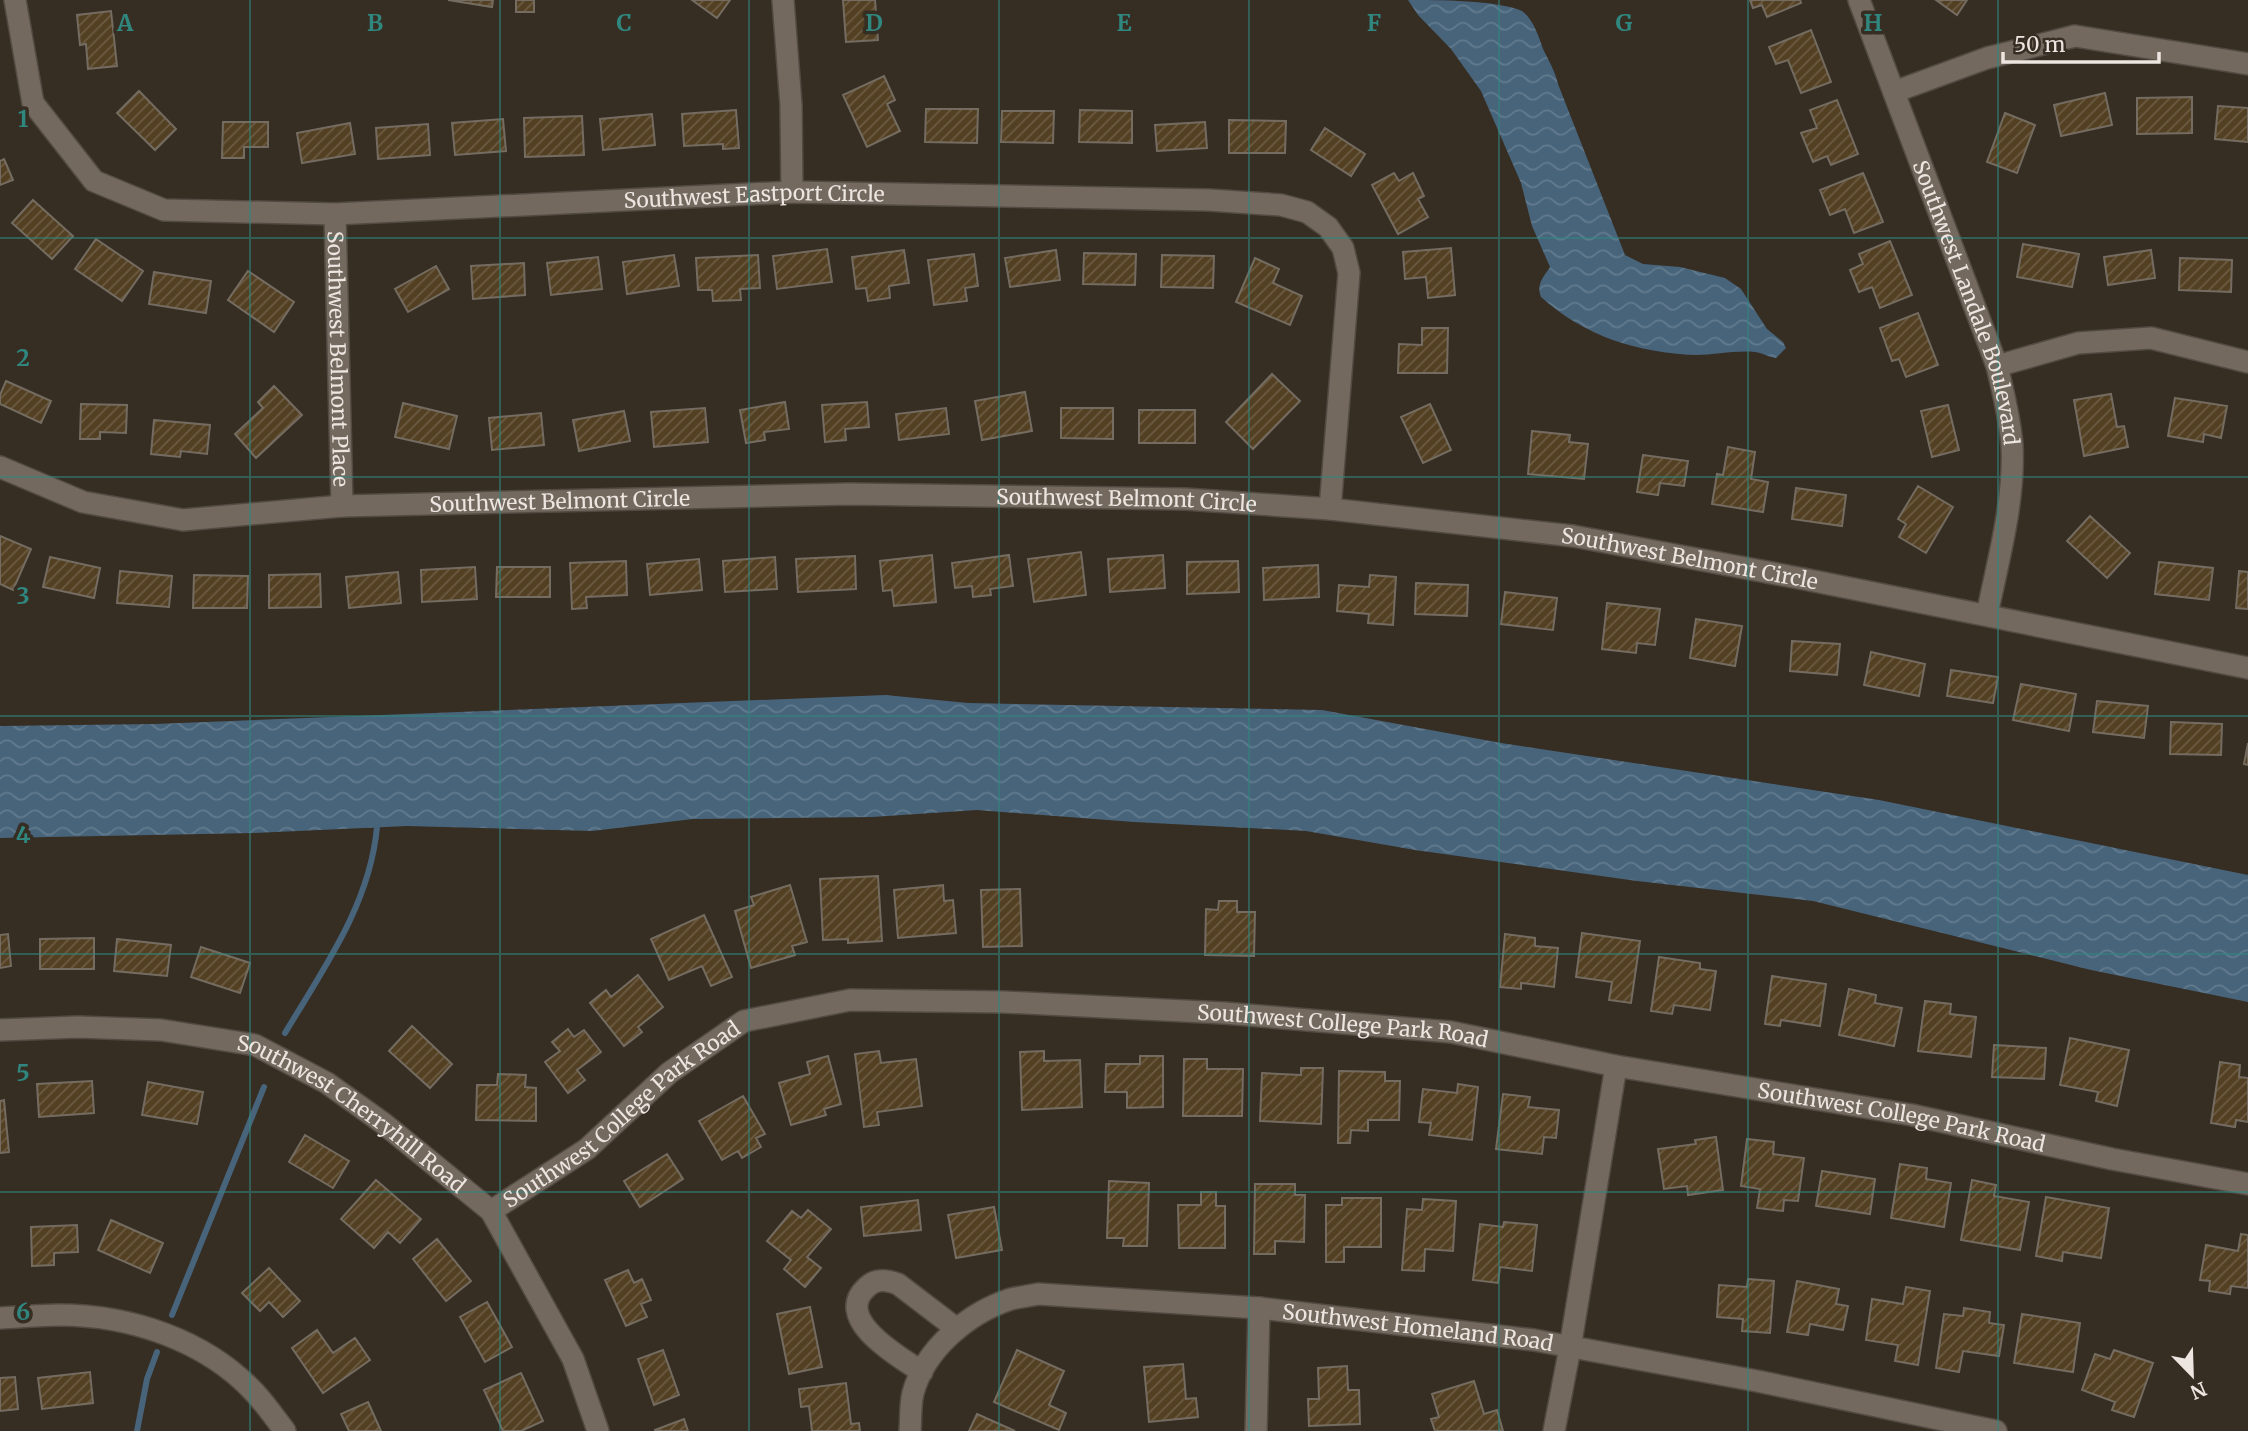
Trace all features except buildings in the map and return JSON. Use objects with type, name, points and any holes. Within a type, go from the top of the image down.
[{"type":"street","name":"Southwest Eastport Circle","points":[[15,0],[33,103],[94,181],[164,210],[335,214],[792,192],[1209,200],[1281,205],[1307,212],[1328,227],[1343,248],[1349,273],[1330,509]]},
{"type":"street","points":[[783,0],[791,105],[792,192]]},
{"type":"street","name":"Southwest Landale Boulevard","points":[[1859,0],[1997,366],[2008,410],[2012,446],[2011,489],[1987,615]]},
{"type":"street","points":[[1894,92],[1987,58],[2076,37],[2248,64]]},
{"type":"street","name":"Southwest Belmont Place","points":[[335,214],[342,506]]},
{"type":"street","points":[[1997,366],[2078,343],[2151,338],[2248,362]]},
{"type":"street","name":"Southwest Belmont Circle","points":[[0,467],[83,502],[183,520],[342,506],[849,494],[1185,499],[1330,509],[1573,536],[2248,668]]},
{"type":"street","name":"Southwest College Park Road","points":[[491,1211],[586,1149],[669,1073],[744,1021],[850,1000],[1004,1002],[1250,1015],[1451,1032],[1616,1066],[1912,1115],[2112,1159],[2248,1184]]},
{"type":"street","name":"Southwest Cherryhill Road","points":[[0,1030],[78,1027],[161,1030],[255,1045],[327,1083],[383,1123],[491,1211],[573,1359],[598,1431]]},
{"type":"street","points":[[1554,1431],[1616,1066]]},
{"type":"street","points":[[922,1372],[868,1333],[859,1313],[858,1303],[867,1286],[888,1280],[898,1284],[957,1329]]},
{"type":"street","name":"Southwest Homeland Road","points":[[910,1431],[913,1394],[922,1372],[936,1350],[957,1329],[978,1314],[1011,1299],[1038,1294],[1259,1308],[1534,1340],[1757,1381],[1902,1422],[1996,1431]]},
{"type":"street","points":[[1256,1431],[1259,1308]]},
{"type":"street","points":[[0,1318],[62,1315],[152,1328],[193,1346],[227,1369],[254,1392],[285,1431]]},
{"type":"water","points":[[1408,0],[1483,3],[1511,7],[1526,14],[1554,70],[1625,255],[1643,264],[1680,267],[1725,278],[1741,289],[1767,329],[1783,342],[1786,348],[1776,358],[1748,352],[1696,355],[1653,351],[1594,332],[1558,311],[1541,297],[1540,285],[1550,267],[1532,226],[1521,183],[1481,91],[1451,49],[1418,15]]},
{"type":"water","points":[[885,695],[968,703],[1322,710],[1501,743],[1879,800],[2248,875],[2248,1002],[2091,970],[1813,901],[1637,881],[1415,850],[1306,831],[977,810],[872,817],[693,819],[592,831],[407,826],[253,833],[0,838],[0,726],[155,724]]},
{"type":"waterway","points":[[285,1033],[329,960],[355,909],[373,855],[377,827]]},
{"type":"waterway","points":[[172,1315],[264,1087]]},
{"type":"waterway","points":[[137,1431],[147,1379],[157,1352]]}]
